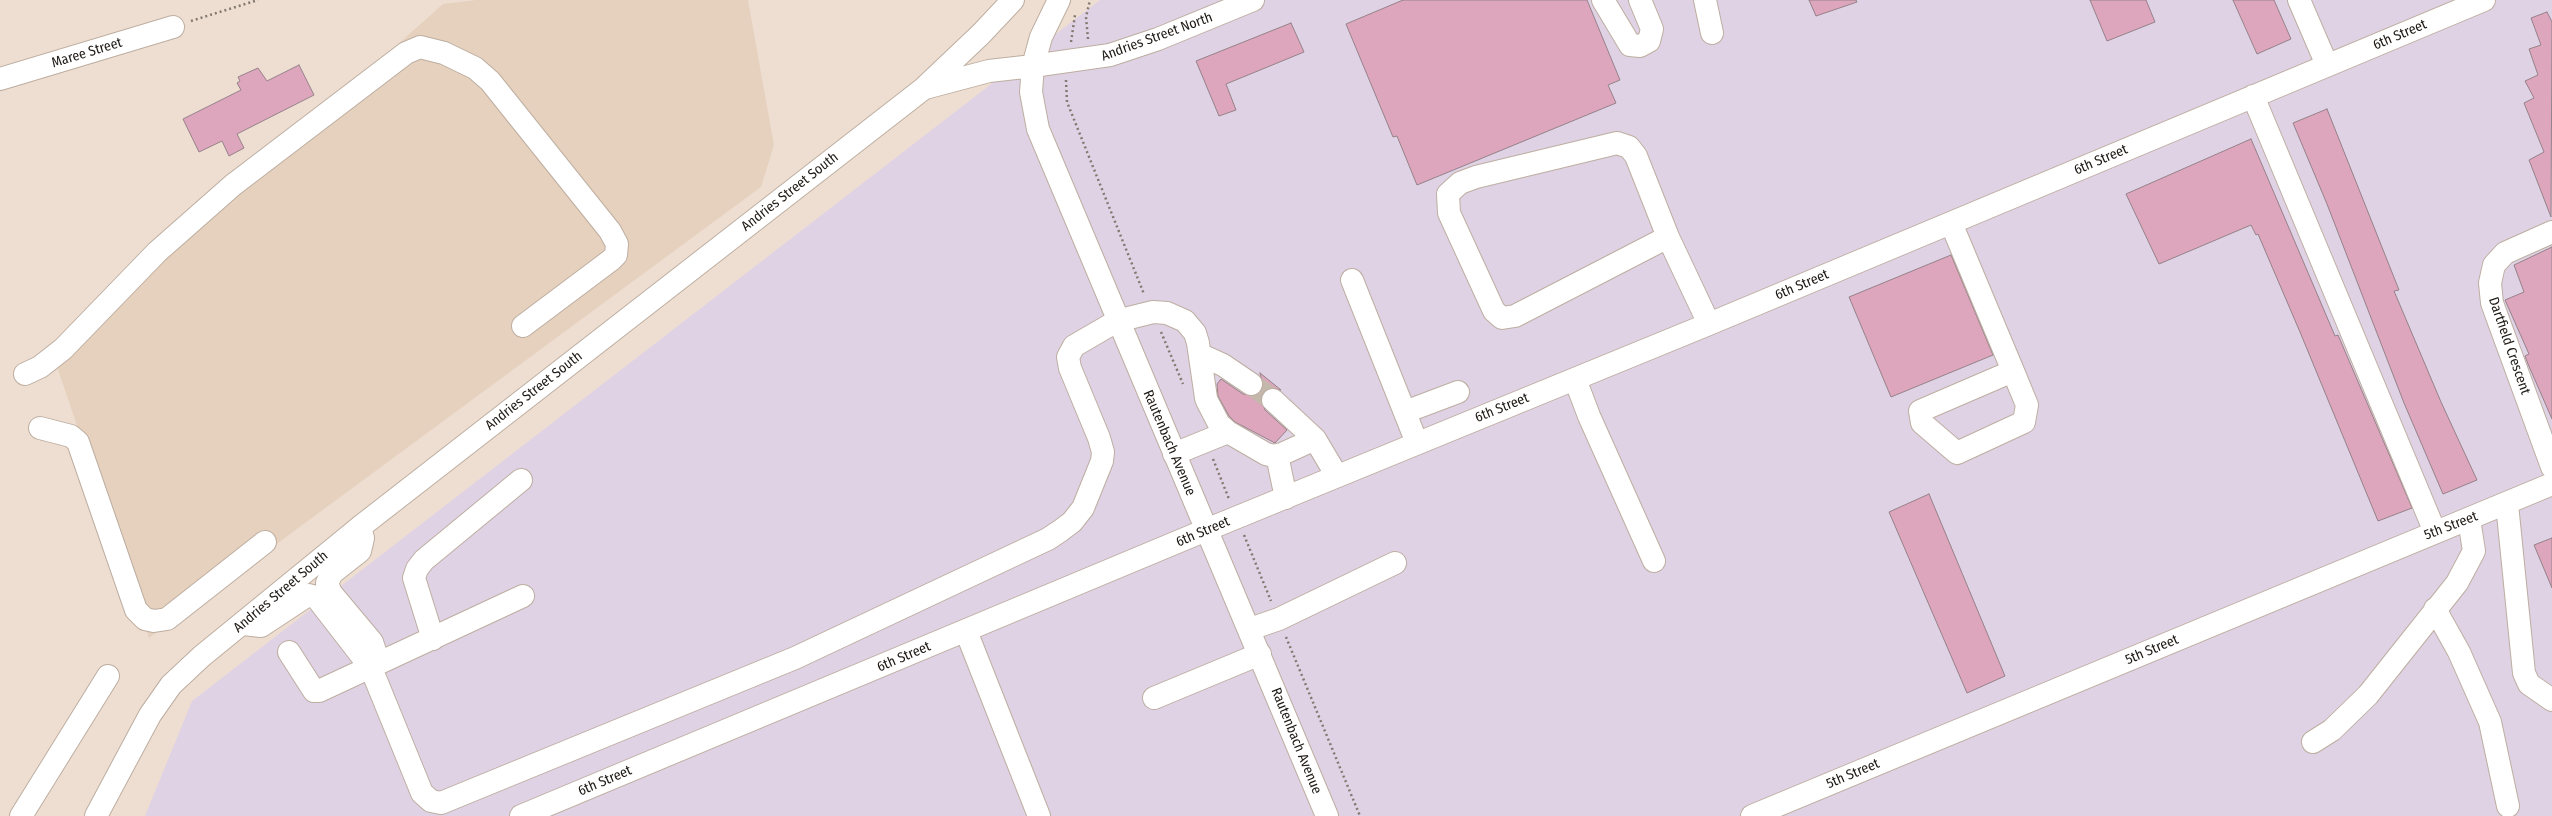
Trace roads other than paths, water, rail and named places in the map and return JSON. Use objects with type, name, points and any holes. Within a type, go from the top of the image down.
[{"type":"main road","name":"Andries Street South","points":[[96,816],[129,751],[171,686],[202,656],[360,527],[923,89],[981,34],[1013,0]]},
{"type":"main road","name":"Rautenbach Avenue","points":[[1059,0],[1041,37],[1033,66],[1031,92],[1038,129],[1206,530],[1250,629],[1327,816]]},
{"type":"main road","name":"Andries Street North","points":[[923,89],[989,71],[1092,59],[1158,39],[1253,0]]},
{"type":"main road","points":[[1603,0],[1630,45],[1640,46],[1649,41],[1652,29],[1640,0]]},
{"type":"main road","points":[[1706,0],[1712,33]]},
{"type":"main road","points":[[2299,0],[2327,66]]},
{"type":"main road","name":"6th Street","points":[[521,816],[1206,530],[1709,324],[2484,0]]},
{"type":"main road","name":"Maree Street","points":[[0,79],[173,27]]},
{"type":"main road","points":[[25,374],[40,367],[63,349],[157,252],[233,185],[406,53],[420,47],[444,54],[463,62],[475,68],[490,81],[610,231],[617,244],[618,251],[611,260],[524,326]]},
{"type":"main road","points":[[2253,96],[2435,532]]},
{"type":"main road","points":[[1668,237],[1515,316],[1502,318],[1494,311],[1449,213],[1448,194],[1460,183],[1476,177],[1617,143],[1629,147],[1636,156],[1668,237],[1709,324]]},
{"type":"main road","points":[[1951,223],[2013,371],[2027,405],[2024,422],[1957,453],[1922,423],[1920,411],[2013,371]]},
{"type":"main road","name":"Dartfield Crescent","points":[[2552,232],[2505,253],[2494,265],[2490,283],[2492,303],[2552,467]]},
{"type":"main road","points":[[1352,280],[1417,443]]},
{"type":"main road","points":[[243,624],[261,626],[308,594],[316,597],[371,668],[422,793],[431,802],[441,803],[802,655],[1048,539],[1072,522],[1083,508],[1102,461],[1103,452],[1099,438],[1070,368],[1068,356],[1074,346],[1117,320],[1153,312],[1177,317],[1188,324],[1195,333],[1201,355],[1206,399],[1219,424],[1228,432],[1266,454],[1277,455],[1315,439]]},
{"type":"main road","points":[[1201,355],[1223,365],[1251,384]]},
{"type":"main road","points":[[1575,379],[1589,416],[1654,561]]},
{"type":"main road","points":[[1405,412],[1458,392]]},
{"type":"main road","points":[[1273,400],[1315,439],[1337,476]]},
{"type":"main road","points":[[40,428],[71,436],[78,442],[136,610],[145,619],[154,621],[167,619],[265,542]]},
{"type":"main road","points":[[1174,454],[1228,432]]},
{"type":"main road","points":[[1277,455],[1286,498]]},
{"type":"main road","points":[[433,639],[414,578],[417,569],[424,560],[522,480]]},
{"type":"main road","name":"5th Street","points":[[1752,816],[2435,532],[2507,504],[2552,484]]},
{"type":"main road","points":[[2507,504],[2524,673],[2529,684],[2552,700]]},
{"type":"main road","points":[[2313,742],[2332,730],[2368,695],[2457,583],[2474,551],[2469,519]]},
{"type":"main road","points":[[360,527],[363,538],[360,551],[332,573],[327,583],[331,593],[372,642],[375,651],[371,668]]},
{"type":"main road","points":[[1250,629],[1279,619],[1395,562]]},
{"type":"main road","points":[[289,652],[314,691],[319,691],[523,596]]},
{"type":"main road","points":[[2435,609],[2459,652],[2490,722],[2508,806]]},
{"type":"main road","points":[[966,631],[1039,816]]},
{"type":"main road","points":[[1154,698],[1260,654]]},
{"type":"main road","points":[[21,816],[108,676]]},
{"type":"tunnel","points":[[1251,384],[1273,400]]}]
